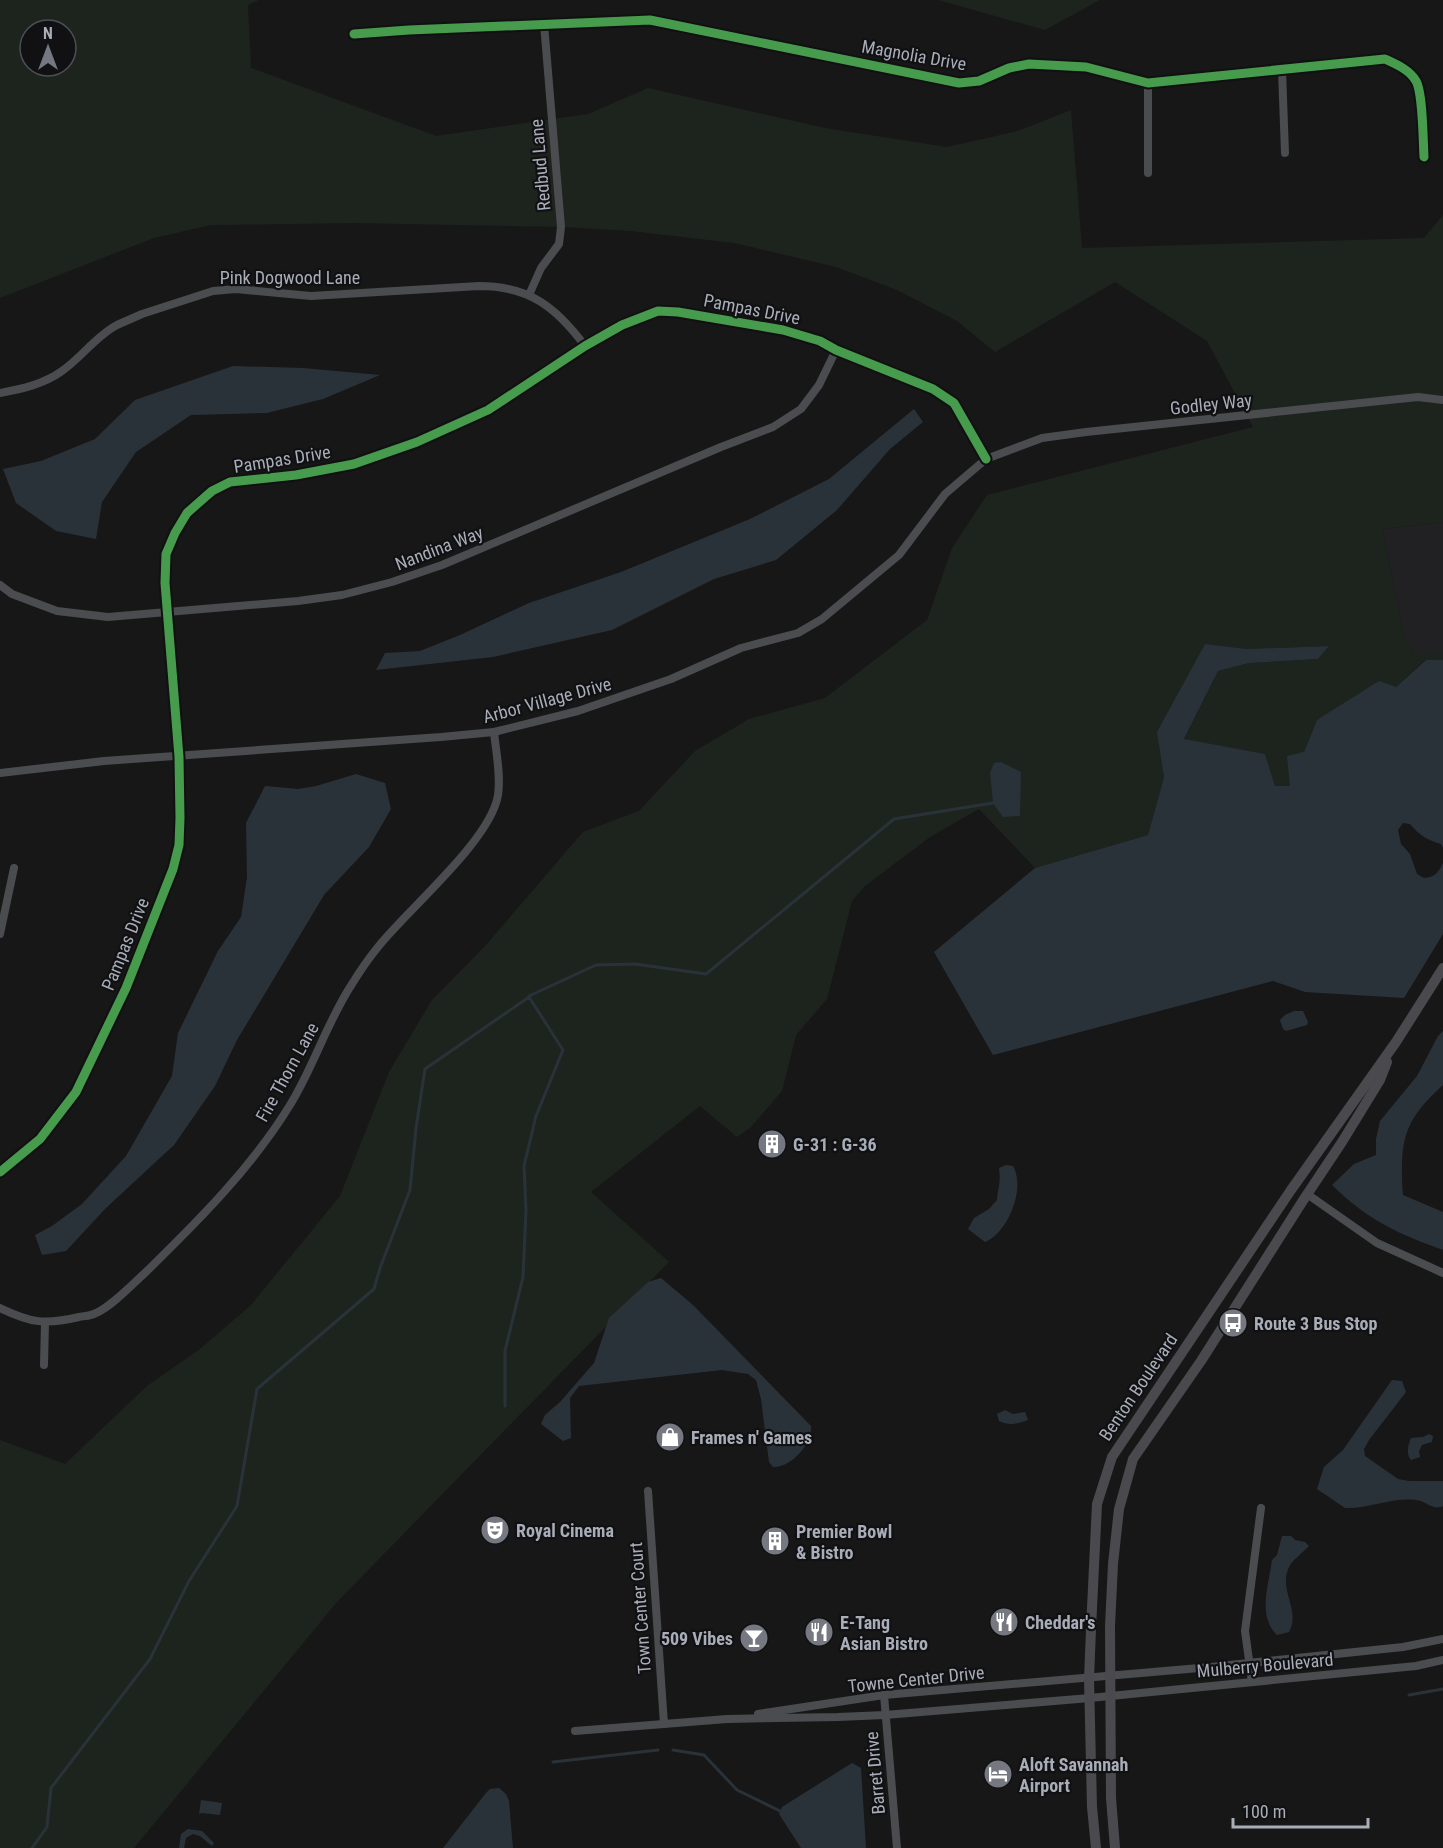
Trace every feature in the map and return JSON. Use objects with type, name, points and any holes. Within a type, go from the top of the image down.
[{"type":"street","name":"Magnolia Drive","points":[[354,34],[650,20],[959,83],[980,81],[1009,68],[1029,64],[1086,68],[1148,83],[1385,59],[1402,66],[1417,81],[1424,157]]},
{"type":"street","name":"Redbud Lane","points":[[529,295],[541,268],[559,244],[561,227],[544,24]]},
{"type":"street","points":[[1282,70],[1285,153]]},
{"type":"street","points":[[1148,83],[1148,173]]},
{"type":"street","name":"Pink Dogwood Lane","points":[[0,393],[37,384],[64,370],[106,331],[117,325],[213,291],[236,289],[311,296],[488,286],[529,295],[544,303],[566,321],[585,346]]},
{"type":"street","name":"Pampas Drive","points":[[0,1172],[40,1139],[76,1092],[126,988],[173,868],[178,851],[180,818],[178,757],[165,583],[166,554],[187,513],[212,491],[230,482],[296,476],[354,464],[417,442],[488,410],[585,346],[622,325],[658,311],[673,311],[783,330],[820,341],[836,350],[933,390],[954,403],[986,459]]},
{"type":"street","name":"Nandina Way","points":[[0,585],[12,594],[57,611],[108,617],[297,601],[342,595],[392,582],[442,565],[773,427],[801,409],[819,385],[836,350]]},
{"type":"street","name":"Godley Way","points":[[986,459],[1042,438],[1418,397],[1443,400]]},
{"type":"street","name":"Arbor Village Drive","points":[[0,773],[104,761],[494,732],[578,711],[671,679],[741,648],[798,633],[822,620],[899,555],[945,494],[986,459]]},
{"type":"street","name":"Fire Thorn Lane","points":[[0,1308],[17,1317],[38,1322],[61,1322],[98,1313],[123,1293],[195,1224],[259,1150],[290,1105],[347,993],[378,946],[474,840],[489,820],[498,795],[494,732]]},
{"type":"street","points":[[0,934],[14,868]]},
{"type":"street","name":"Benton Boulevard","points":[[1096,1848],[1092,1807],[1089,1679],[1097,1504],[1112,1456],[1285,1200],[1396,1042],[1443,968]]},
{"type":"street","name":"Benton Boulevard","points":[[1115,1848],[1111,1798],[1109,1696],[1113,1564],[1119,1509],[1133,1459],[1201,1361],[1342,1142],[1380,1080],[1396,1042]]},
{"type":"street","points":[[1307,1194],[1377,1243],[1443,1272]]},
{"type":"street","points":[[44,1365],[45,1322]]},
{"type":"street","name":"Town Center Court","points":[[648,1491],[664,1724]]},
{"type":"street","points":[[1252,1682],[1245,1631],[1262,1508]]},
{"type":"street","name":"Mulberry Boulevard","points":[[1109,1677],[1403,1647],[1443,1639]]},
{"type":"street","name":"Mulberry Boulevard","points":[[1090,1698],[1416,1666],[1443,1660]]},
{"type":"street","name":"Towne Center Drive","points":[[727,1719],[884,1695],[1109,1677]]},
{"type":"street","name":"Barret Drive","points":[[884,1695],[897,1848]]},
{"type":"street","name":"Towne Center Drive","points":[[575,1731],[727,1719],[885,1714],[1090,1698]]},
{"type":"shaded area","points":[[0,0],[259,0],[248,5],[251,68],[436,136],[588,114],[648,88],[825,128],[947,147],[1018,131],[1071,110],[1082,248],[1424,238],[1443,215],[1443,522],[1382,529],[1404,636],[1413,654],[1443,654],[1443,660],[1425,660],[1396,687],[1317,720],[1290,786],[1275,786],[1265,754],[1184,740],[1218,671],[1249,663],[1318,659],[1329,646],[1247,649],[1205,644],[1158,732],[1164,777],[1148,835],[1035,868],[979,809],[930,837],[865,886],[852,901],[827,999],[796,1035],[782,1091],[751,1127],[737,1137],[700,1106],[591,1192],[669,1262],[337,1602],[134,1848],[0,1848],[0,1440],[65,1464],[147,1386],[200,1349],[251,1305],[340,1196],[389,1072],[432,1000],[486,945],[583,832],[639,811],[695,751],[749,719],[825,698],[927,620],[952,548],[987,495],[1253,427],[1207,341],[1115,282],[995,352],[957,321],[897,290],[836,267],[734,243],[631,231],[564,227],[355,223],[211,225],[154,238],[0,298]]},
{"type":"shaded area","points":[[938,0],[1100,0],[1045,30]]},
{"type":"shaded area","points":[[233,366],[303,368],[380,375],[323,399],[267,413],[191,415],[136,452],[102,502],[96,539],[56,531],[16,503],[3,469],[41,461],[95,439],[135,400]]},
{"type":"shaded area","points":[[914,409],[923,422],[890,449],[837,510],[776,560],[714,579],[612,630],[493,657],[376,670],[385,653],[420,651],[529,603],[621,572],[750,519],[829,479]]},
{"type":"shaded area","points":[[1443,522],[1443,654],[1413,654],[1404,636],[1382,529]]},
{"type":"shaded area","points":[[1205,644],[1247,649],[1329,646],[1318,659],[1249,663],[1218,671],[1184,739],[1265,754],[1275,786],[1290,786],[1287,756],[1304,752],[1317,720],[1379,681],[1396,687],[1426,660],[1443,660],[1443,848],[1441,844],[1420,834],[1410,824],[1403,823],[1398,830],[1401,844],[1410,854],[1417,874],[1424,878],[1431,877],[1438,872],[1443,863],[1443,934],[1404,998],[1305,992],[1273,981],[993,1055],[934,952],[1035,868],[1148,835],[1164,777],[1157,732]]},
{"type":"shaded area","points":[[1001,762],[1021,772],[1020,816],[1003,817],[993,803],[990,773],[994,763]]},
{"type":"shaded area","points":[[356,774],[385,783],[391,809],[369,847],[324,895],[237,1040],[215,1086],[174,1145],[106,1208],[66,1251],[42,1255],[35,1235],[52,1226],[82,1204],[126,1156],[172,1076],[178,1033],[218,951],[241,917],[247,877],[246,823],[265,786],[298,789]]},
{"type":"shaded area","points":[[1294,1011],[1303,1011],[1307,1025],[1286,1031],[1280,1020]]},
{"type":"shaded area","points":[[1443,1031],[1443,1085],[1419,1110],[1406,1134],[1402,1177],[1403,1195],[1443,1212],[1443,1250],[1383,1224],[1358,1208],[1332,1185],[1354,1164],[1376,1155],[1376,1139],[1380,1121],[1417,1076],[1438,1036]]},
{"type":"shaded area","points":[[1006,1165],[1013,1166],[1016,1175],[1017,1186],[1013,1209],[1001,1229],[985,1242],[968,1229],[974,1218],[989,1209],[997,1200],[1000,1181],[999,1168]]},
{"type":"shaded area","points":[[661,1278],[693,1305],[811,1426],[811,1433],[805,1447],[793,1459],[773,1467],[769,1462],[761,1399],[756,1380],[748,1374],[722,1370],[579,1386],[570,1398],[571,1438],[563,1441],[541,1424],[545,1415],[560,1402],[594,1363],[609,1318],[648,1282]]},
{"type":"shaded area","points":[[1392,1380],[1402,1381],[1406,1392],[1369,1440],[1364,1449],[1365,1456],[1398,1479],[1443,1481],[1443,1506],[1433,1507],[1420,1501],[1407,1500],[1345,1508],[1317,1489],[1324,1467],[1343,1450]]},
{"type":"shaded area","points":[[1005,1410],[1013,1414],[1025,1412],[1028,1420],[1013,1424],[999,1421],[997,1414]]},
{"type":"shaded area","points":[[1429,1434],[1433,1436],[1432,1442],[1422,1445],[1419,1451],[1420,1457],[1411,1460],[1408,1449],[1411,1438]]},
{"type":"shaded area","points":[[1282,1536],[1291,1536],[1309,1546],[1289,1567],[1286,1584],[1293,1616],[1292,1624],[1289,1632],[1277,1635],[1267,1619],[1266,1599],[1272,1560],[1277,1555]]},
{"type":"shaded area","points":[[852,1763],[861,1768],[866,1848],[801,1848],[779,1814],[782,1807]]},
{"type":"shaded area","points":[[499,1788],[506,1794],[509,1801],[513,1848],[443,1848],[486,1793],[490,1789]]},
{"type":"shaded area","points":[[201,1800],[222,1803],[220,1815],[199,1814]]},
{"type":"shaded area","points":[[188,1829],[202,1831],[214,1843],[212,1846],[200,1836],[193,1834],[186,1838],[184,1848],[179,1848],[181,1834]]},
{"type":"waterway","points":[[529,996],[596,965],[635,964],[706,974],[894,819],[993,803]]},
{"type":"waterway","points":[[32,1848],[47,1827],[51,1788],[150,1659],[189,1581],[237,1506],[257,1389],[374,1289],[410,1190],[425,1069],[529,997],[563,1050],[536,1116],[524,1166],[526,1210],[523,1277],[505,1351],[505,1406]]},
{"type":"waterway","points":[[1409,1695],[1443,1689]]},
{"type":"waterway","points":[[553,1762],[658,1750]]},
{"type":"waterway","points":[[673,1750],[704,1755],[737,1790],[780,1811]]},
{"type":"cycle path","points":[[354,34],[650,20],[959,83],[979,81],[1009,68],[1029,64],[1086,67],[1148,83],[1385,59],[1398,65],[1416,81],[1421,106],[1424,157]]},
{"type":"cycle path","points":[[0,1172],[40,1139],[76,1092],[126,988],[173,869],[179,845],[179,757],[165,583],[166,554],[187,513],[212,491],[230,482],[296,475],[354,464],[417,442],[488,410],[585,346],[622,325],[658,311],[678,312],[783,330],[820,341],[836,350],[933,389],[954,403],[986,459]]},
{"type":"place","name":"G-31 : G-36","points":[[772,1144]]},
{"type":"place","name":"Route 3 Bus Stop","points":[[1233,1323]]},
{"type":"place","name":"Frames n' Games","points":[[670,1437]]},
{"type":"place","name":"Royal Cinema","points":[[495,1530]]},
{"type":"place","name":"Premier Bowl & Bistro","points":[[775,1541]]},
{"type":"place","name":"Cheddar's","points":[[1004,1622]]},
{"type":"place","name":"E-Tang Asian Bistro","points":[[819,1632]]},
{"type":"place","name":"509 Vibes","points":[[754,1638]]},
{"type":"place","name":"Aloft Savannah Airport","points":[[998,1774]]}]
